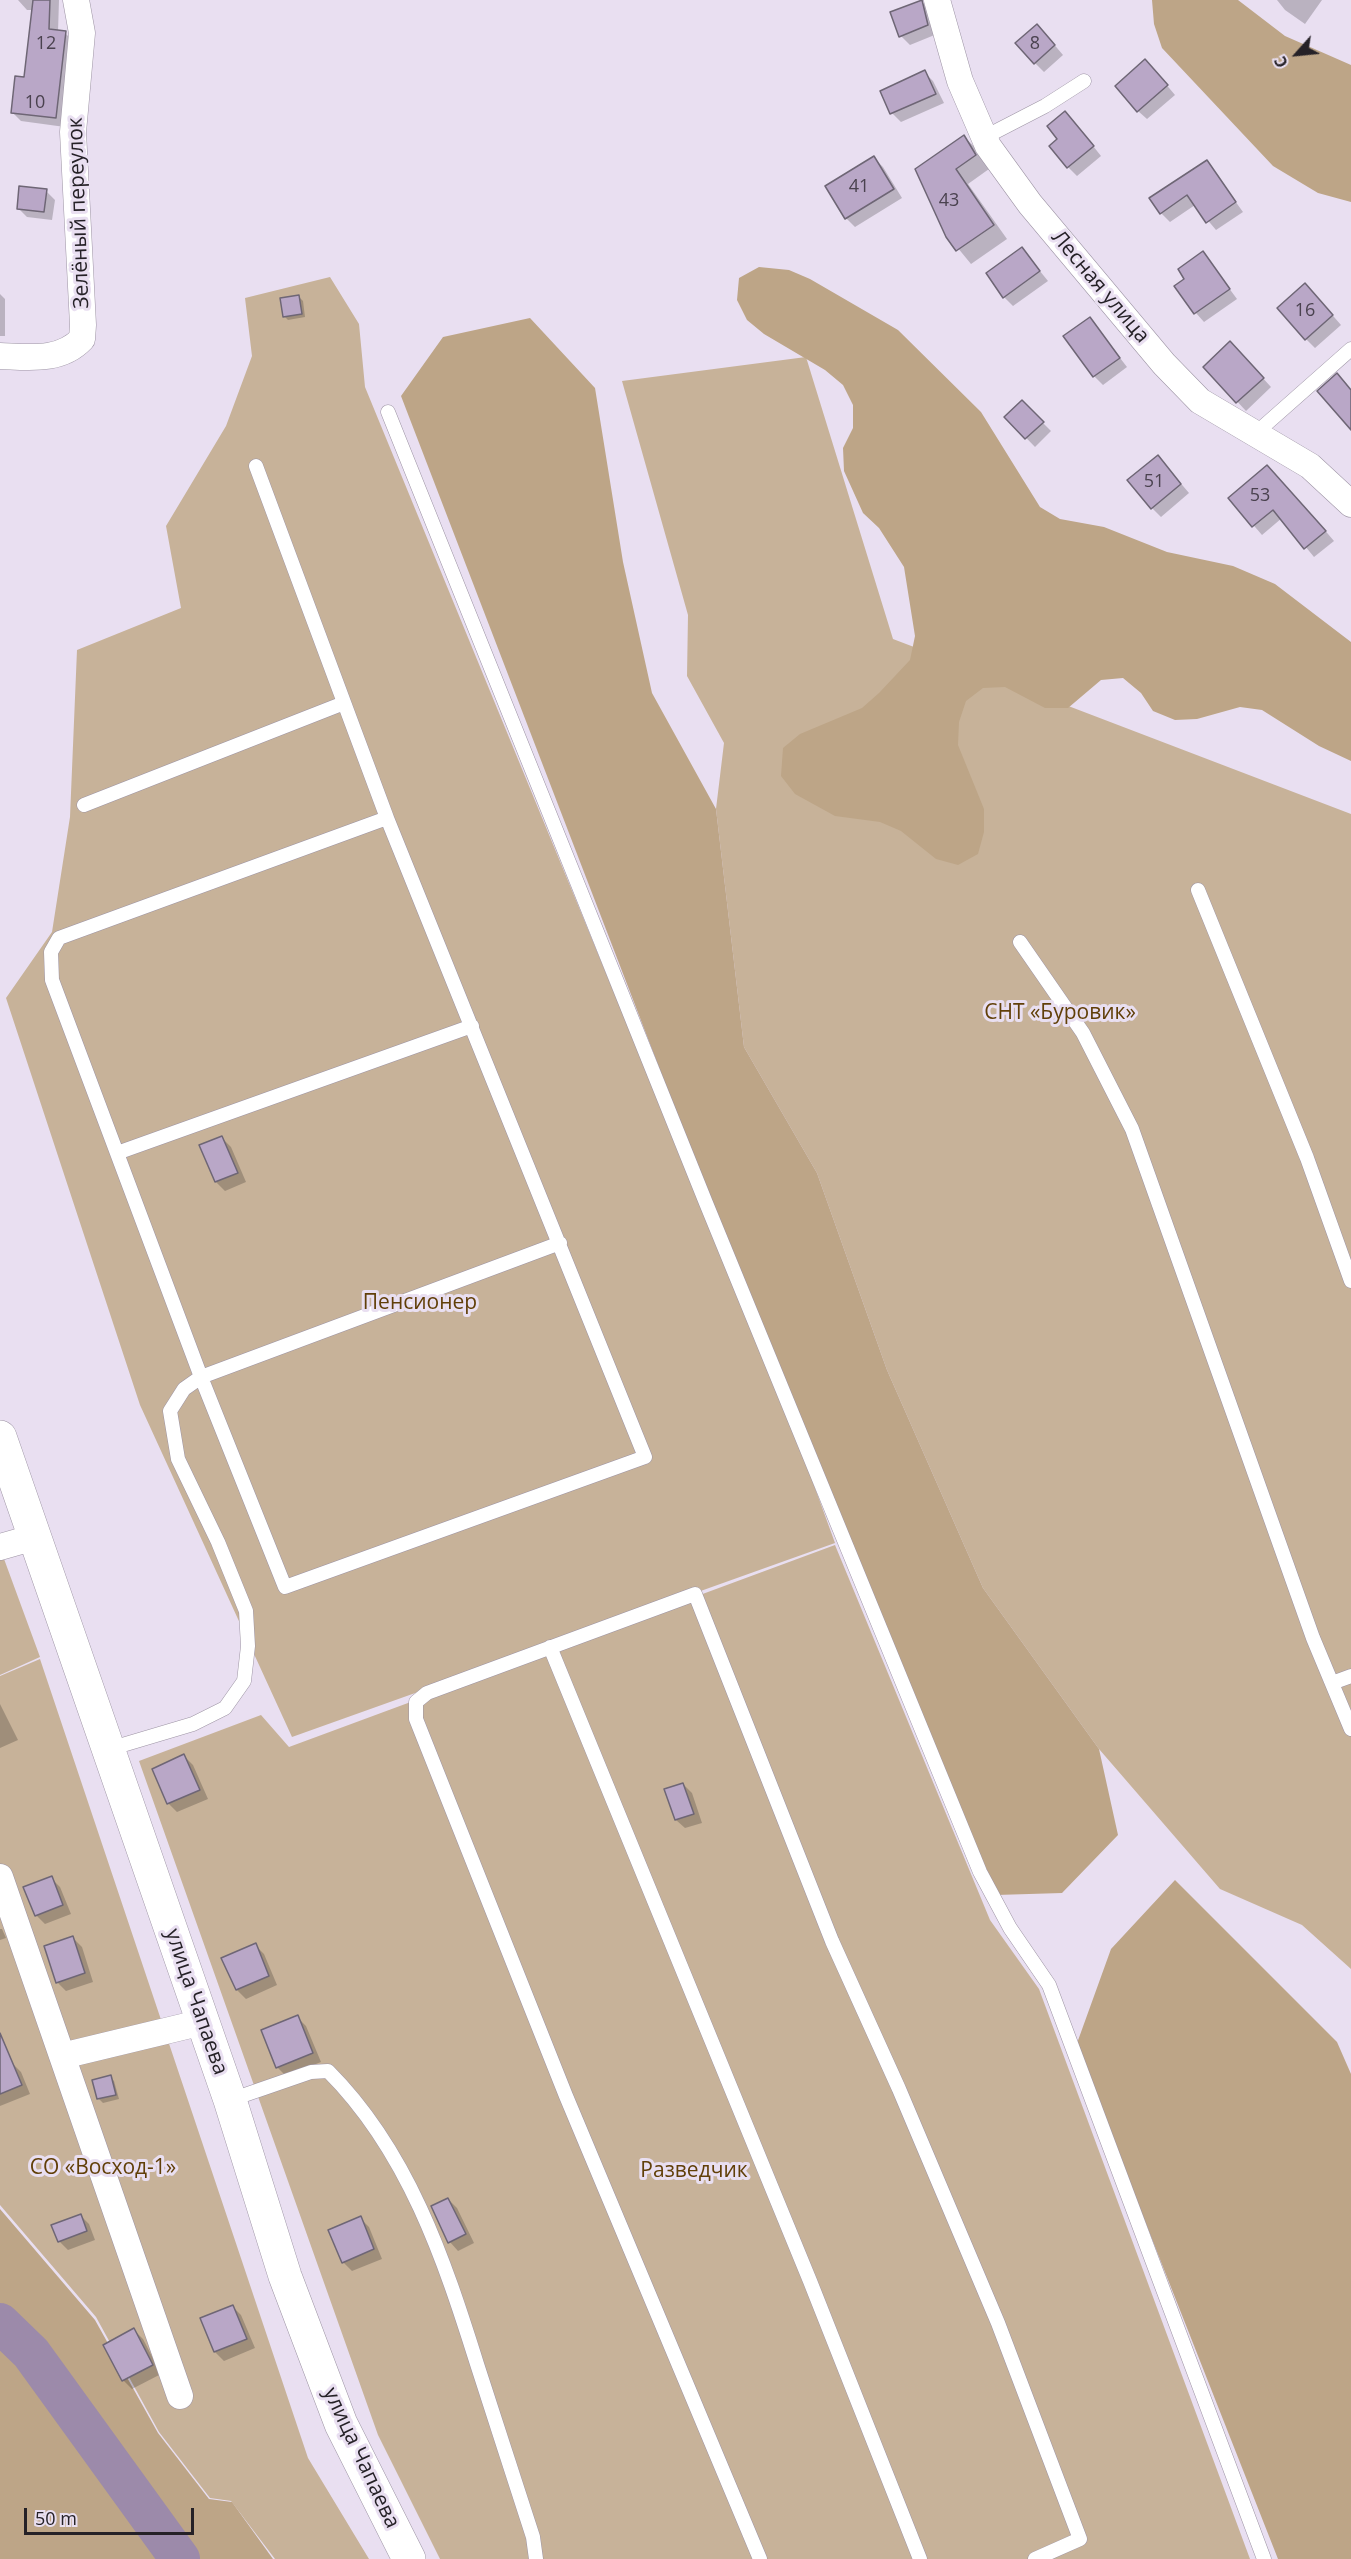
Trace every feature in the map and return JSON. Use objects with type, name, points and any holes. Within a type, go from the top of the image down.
[{"type":"street","name":"Зелёный переулок","points":[[0,356],[55,356],[67,351],[82,339],[72,132],[82,33],[76,0]]},
{"type":"street","name":"Лесная улица","points":[[937,0],[960,81],[985,137],[1030,204],[1164,364],[1200,401],[1310,466],[1351,504]]},
{"type":"street","name":"улица Чапаева","points":[[0,1437],[230,2100],[285,2276],[341,2424],[410,2559]]},
{"type":"street","points":[[0,1547],[35,1537]]},
{"type":"street","points":[[0,1877],[180,2396]]},
{"type":"street","points":[[62,2056],[203,2022]]},
{"type":"lane","points":[[985,137],[1045,106],[1084,81]]},
{"type":"lane","points":[[1256,433],[1351,349]]},
{"type":"lane","points":[[388,412],[706,1203],[980,1872],[1010,1928],[1049,1985],[1264,2559]]},
{"type":"lane","points":[[255,466],[387,819],[645,1457],[285,1587],[201,1377],[52,980],[51,952],[59,938],[387,819]]},
{"type":"lane","points":[[84,805],[344,703]]},
{"type":"lane","points":[[1198,890],[1307,1158],[1351,1281]]},
{"type":"lane","points":[[1020,942],[1083,1034],[1132,1129],[1313,1638],[1351,1729]]},
{"type":"lane","points":[[117,1153],[472,1026]]},
{"type":"lane","points":[[109,1749],[193,1724],[225,1708],[244,1681],[248,1646],[246,1611],[218,1542],[178,1459],[170,1411],[184,1389],[201,1377],[560,1243]]},
{"type":"lane","points":[[760,2559],[566,2096],[416,1719],[416,1701],[427,1693],[695,1594],[832,1941],[899,2089],[998,2323],[1080,2539],[1035,2559]]},
{"type":"lane","points":[[550,1647],[810,2281],[920,2559]]},
{"type":"lane","points":[[1332,1683],[1351,1676]]},
{"type":"lane","points":[[230,2100],[311,2072],[328,2071],[349,2091],[396,2158],[428,2221],[449,2275],[533,2537],[536,2559]]},
{"type":"green space","name":"Пенсионер","points":[[330,277],[359,324],[365,387],[795,1433],[835,1543],[292,1737],[140,1405],[6,998],[52,932],[70,817],[77,650],[181,608],[166,526],[226,426],[252,356],[245,298]]},
{"type":"green space","name":"СНТ «Буровик»","points":[[806,357],[893,639],[1351,814],[1351,1969],[1302,1925],[1220,1889],[1099,1749],[983,1588],[887,1370],[817,1173],[744,1047],[716,809],[724,743],[687,676],[688,615],[622,381]]},
{"type":"green space","name":"Разведчик","points":[[835,1545],[990,1920],[1039,1989],[1250,2559],[440,2559],[378,2435],[139,1761],[261,1715],[289,1747]]},
{"type":"green space","points":[[0,1548],[40,1657],[0,1675]]},
{"type":"green space","name":"СО «Восход-1»","points":[[40,1659],[308,2458],[369,2559],[275,2559],[231,2501],[210,2498],[159,2432],[96,2317],[0,2205],[0,1676]]},
{"type":"shaded area","points":[[1152,0],[1238,0],[1285,36],[1351,65],[1351,202],[1318,193],[1273,166],[1162,48],[1154,24]]},
{"type":"shaded area","points":[[759,267],[789,270],[810,279],[898,330],[981,412],[1040,507],[1060,519],[1104,527],[1167,552],[1233,566],[1275,584],[1351,642],[1351,761],[1319,746],[1262,710],[1240,707],[1197,719],[1175,720],[1153,711],[1141,693],[1123,678],[1101,680],[1068,708],[1045,708],[1005,687],[983,688],[966,701],[959,722],[958,745],[984,809],[984,832],[978,854],[958,865],[936,859],[901,831],[880,822],[835,816],[795,794],[781,776],[783,748],[800,734],[862,708],[910,660],[915,636],[904,567],[879,528],[863,513],[844,471],[843,448],[853,428],[853,405],[843,385],[825,370],[764,334],[747,320],[737,300],[739,278]]},
{"type":"shaded area","points":[[530,318],[595,388],[623,562],[652,693],[716,809],[744,1047],[817,1173],[887,1370],[983,1588],[1099,1749],[1118,1835],[1062,1893],[996,1895],[710,1200],[401,396],[443,337]]},
{"type":"shaded area","points":[[1175,1880],[1337,2042],[1351,2074],[1351,2559],[1278,2559],[1076,2046],[1111,1949]]},
{"type":"shaded area","points":[[0,2209],[95,2320],[158,2433],[209,2499],[232,2502],[273,2559],[0,2559]]},
{"type":"building","points":[[33,0],[50,0],[49,29],[66,31],[56,118],[11,113],[15,76],[24,77]]},
{"type":"building","points":[[922,0],[928,25],[899,37],[890,12]]},
{"type":"building","points":[[1037,24],[1055,45],[1034,64],[1015,43]]},
{"type":"building","points":[[1145,59],[1168,85],[1137,112],[1115,86]]},
{"type":"building","points":[[925,70],[936,94],[890,114],[880,91]]},
{"type":"building","points":[[1065,111],[1094,146],[1067,168],[1049,146],[1057,139],[1047,126]]},
{"type":"building","points":[[964,135],[976,155],[956,169],[994,225],[956,251],[946,237],[915,169]]},
{"type":"building","points":[[874,156],[894,189],[845,219],[825,186]]},
{"type":"building","points":[[1207,160],[1236,202],[1206,223],[1187,195],[1160,214],[1149,198]]},
{"type":"building","points":[[19,186],[47,189],[44,212],[17,209]]},
{"type":"building","points":[[1022,247],[1040,271],[1003,298],[986,273]]},
{"type":"building","points":[[1203,251],[1230,289],[1194,314],[1174,286],[1184,279],[1178,269]]},
{"type":"building","points":[[1305,283],[1333,315],[1305,340],[1277,308]]},
{"type":"building","points":[[299,295],[302,314],[283,317],[280,298]]},
{"type":"building","points":[[1090,317],[1120,358],[1093,377],[1063,336]]},
{"type":"building","points":[[1230,341],[1264,378],[1236,403],[1203,367]]},
{"type":"building","points":[[1337,373],[1351,390],[1351,430],[1317,391]]},
{"type":"building","points":[[1022,400],[1044,422],[1025,439],[1004,417]]},
{"type":"building","points":[[1158,455],[1181,484],[1151,509],[1127,480]]},
{"type":"building","points":[[1267,465],[1326,531],[1304,549],[1273,510],[1252,527],[1228,498]]},
{"type":"building","points":[[222,1136],[238,1173],[215,1182],[199,1145]]},
{"type":"building","points":[[184,1754],[200,1790],[167,1804],[152,1769]]},
{"type":"building","points":[[683,1783],[694,1814],[675,1820],[664,1789]]},
{"type":"building","points":[[52,1876],[63,1905],[35,1916],[23,1887]]},
{"type":"building","points":[[73,1936],[85,1973],[56,1983],[44,1946]]},
{"type":"building","points":[[256,1943],[269,1976],[236,1990],[221,1958]]},
{"type":"building","points":[[298,2015],[313,2053],[276,2068],[261,2030]]},
{"type":"building","points":[[0,2033],[22,2085],[0,2094]]},
{"type":"building","points":[[111,2075],[116,2095],[97,2099],[92,2080]]},
{"type":"building","points":[[448,2198],[466,2234],[448,2243],[431,2206]]},
{"type":"building","points":[[81,2214],[87,2231],[58,2242],[51,2225]]},
{"type":"building","points":[[361,2216],[374,2249],[342,2263],[328,2230]]},
{"type":"building","points":[[233,2305],[247,2339],[214,2352],[200,2318]]},
{"type":"building","points":[[134,2328],[153,2365],[122,2381],[103,2345]]},
{"type":"waterway","points":[[0,2323],[31,2353],[180,2559]]}]
